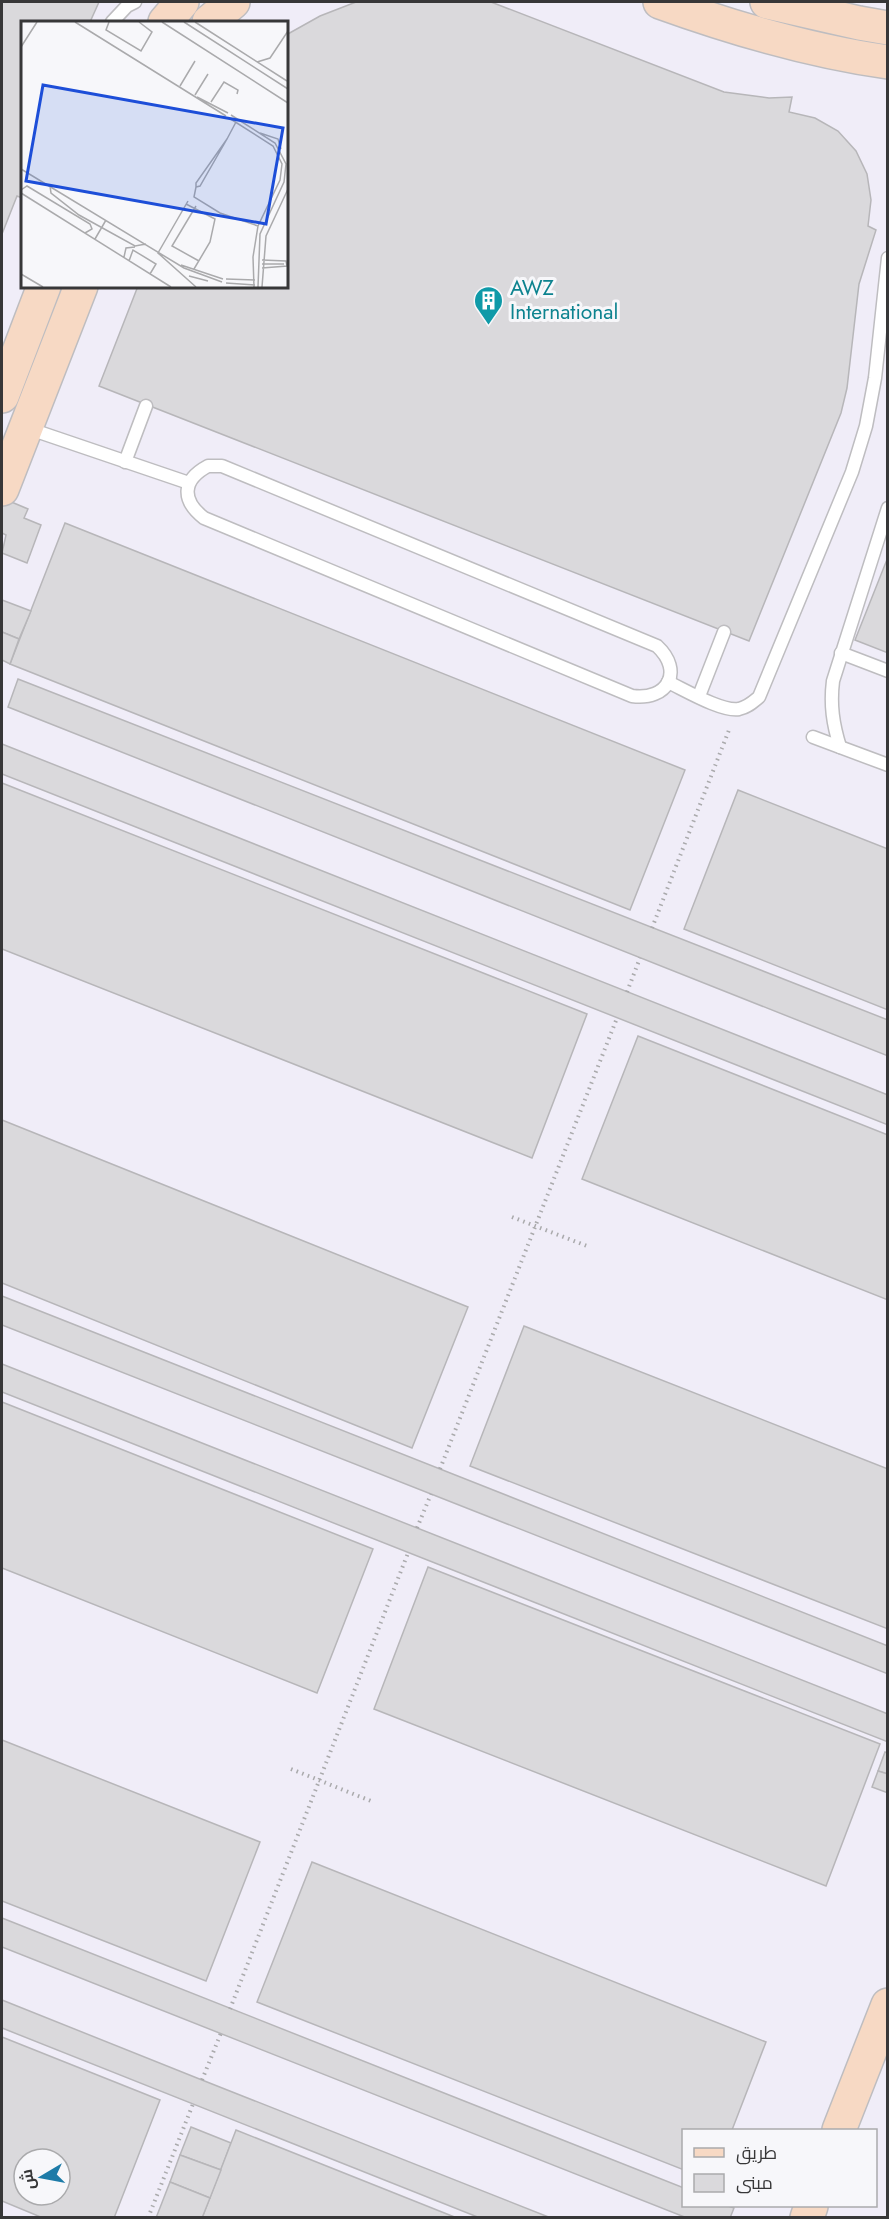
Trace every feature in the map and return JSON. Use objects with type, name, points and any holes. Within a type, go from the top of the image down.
[{"type":"street","points":[[166,21],[182,2]]},
{"type":"street","points":[[210,21],[233,2]]},
{"type":"street","points":[[660,2],[715,22],[784,42],[888,62]]},
{"type":"street","points":[[767,2],[837,19],[888,28]]},
{"type":"street","points":[[2,396],[43,288]]},
{"type":"street","points":[[2,489],[14,423],[80,288]]},
{"type":"street","points":[[839,2129],[888,2005]]},
{"type":"lane","points":[[113,21],[127,6],[135,2]]},
{"type":"lane","points":[[668,682],[721,706],[737,710],[749,705],[759,697],[852,472],[866,426],[875,378],[888,258]]},
{"type":"lane","points":[[125,462],[146,406]]},
{"type":"lane","points":[[14,423],[189,483]]},
{"type":"lane","points":[[208,465],[222,466],[646,641],[657,646],[667,655],[671,669],[668,682],[659,693],[646,698],[632,696],[204,518],[193,510],[187,497],[189,483],[196,472],[208,465]]},
{"type":"lane","points":[[840,747],[833,724],[831,700],[833,681],[888,508]]},
{"type":"lane","points":[[699,696],[724,632]]},
{"type":"lane","points":[[841,653],[888,671]]},
{"type":"lane","points":[[813,736],[888,765]]},
{"type":"path","points":[[652,928],[737,710]]},
{"type":"path","points":[[627,992],[640,958]]},
{"type":"path","points":[[441,1469],[616,1018]]},
{"type":"path","points":[[512,1217],[587,1246]]},
{"type":"path","points":[[417,1528],[431,1494]]},
{"type":"path","points":[[230,2009],[408,1552]]},
{"type":"path","points":[[291,1769],[370,1801]]},
{"type":"path","points":[[202,2080],[220,2033]]},
{"type":"path","points":[[148,2217],[193,2104]]},
{"type":"shaded area","points":[[2,2],[887,2],[887,2217],[2,2218]]},
{"type":"building","points":[[2,2],[99,2],[90,21],[21,21],[21,198],[17,196],[2,234]]},
{"type":"building","name":"AWZ International","points":[[356,2],[491,2],[724,92],[769,98],[792,97],[789,112],[815,118],[838,131],[856,151],[867,174],[871,200],[868,226],[876,230],[859,284],[847,388],[841,413],[749,641],[99,386],[137,288],[288,288],[288,34],[320,16]]},
{"type":"building","points":[[2,498],[28,509],[24,518],[41,525],[27,563],[2,553],[6,535],[2,533]]},
{"type":"building","points":[[65,523],[685,770],[630,910],[10,664]]},
{"type":"building","points":[[888,557],[888,653],[855,640]]},
{"type":"building","points":[[2,600],[31,611],[19,639],[2,632]]},
{"type":"building","points":[[2,632],[19,639],[10,664],[2,660]]},
{"type":"building","points":[[18,679],[888,1020],[888,1056],[8,707]]},
{"type":"building","points":[[2,744],[888,1095],[888,1125],[2,774]]},
{"type":"building","points":[[2,783],[587,1014],[532,1158],[2,949]]},
{"type":"building","points":[[738,790],[888,849],[888,1010],[684,929]]},
{"type":"building","points":[[638,1036],[888,1135],[888,1300],[582,1179]]},
{"type":"building","points":[[2,1120],[468,1307],[412,1448],[2,1283]]},
{"type":"building","points":[[2,1296],[888,1646],[888,1674],[2,1325]]},
{"type":"building","points":[[524,1326],[888,1469],[888,1629],[470,1466]]},
{"type":"building","points":[[2,1364],[888,1714],[888,1742],[2,1392]]},
{"type":"building","points":[[2,1402],[373,1549],[317,1693],[2,1568]]},
{"type":"building","points":[[428,1567],[880,1744],[826,1886],[374,1709]]},
{"type":"building","points":[[2,1740],[260,1842],[206,1981],[2,1901]]},
{"type":"building","points":[[885,1752],[888,1753],[888,1774],[878,1771]]},
{"type":"building","points":[[878,1771],[888,1774],[888,1793],[872,1787]]},
{"type":"building","points":[[312,1862],[766,2042],[732,2129],[682,2129],[682,2169],[257,2002]]},
{"type":"building","points":[[2,1918],[682,2187],[682,2207],[734,2208],[730,2218],[687,2218],[2,1947]]},
{"type":"building","points":[[2,2000],[551,2218],[480,2218],[2,2028]]},
{"type":"building","points":[[2,2037],[160,2100],[114,2218],[43,2218],[16,2207],[72,2207],[72,2147],[12,2147],[12,2205],[2,2201]]},
{"type":"building","points":[[191,2127],[231,2143],[221,2170],[180,2155]]},
{"type":"building","points":[[236,2130],[457,2218],[202,2218]]},
{"type":"building","points":[[180,2155],[221,2170],[210,2198],[170,2182]]},
{"type":"building","points":[[170,2182],[210,2198],[202,2218],[156,2218]]},
{"type":"place","name":"AWZ International","points":[[489,326]]}]
